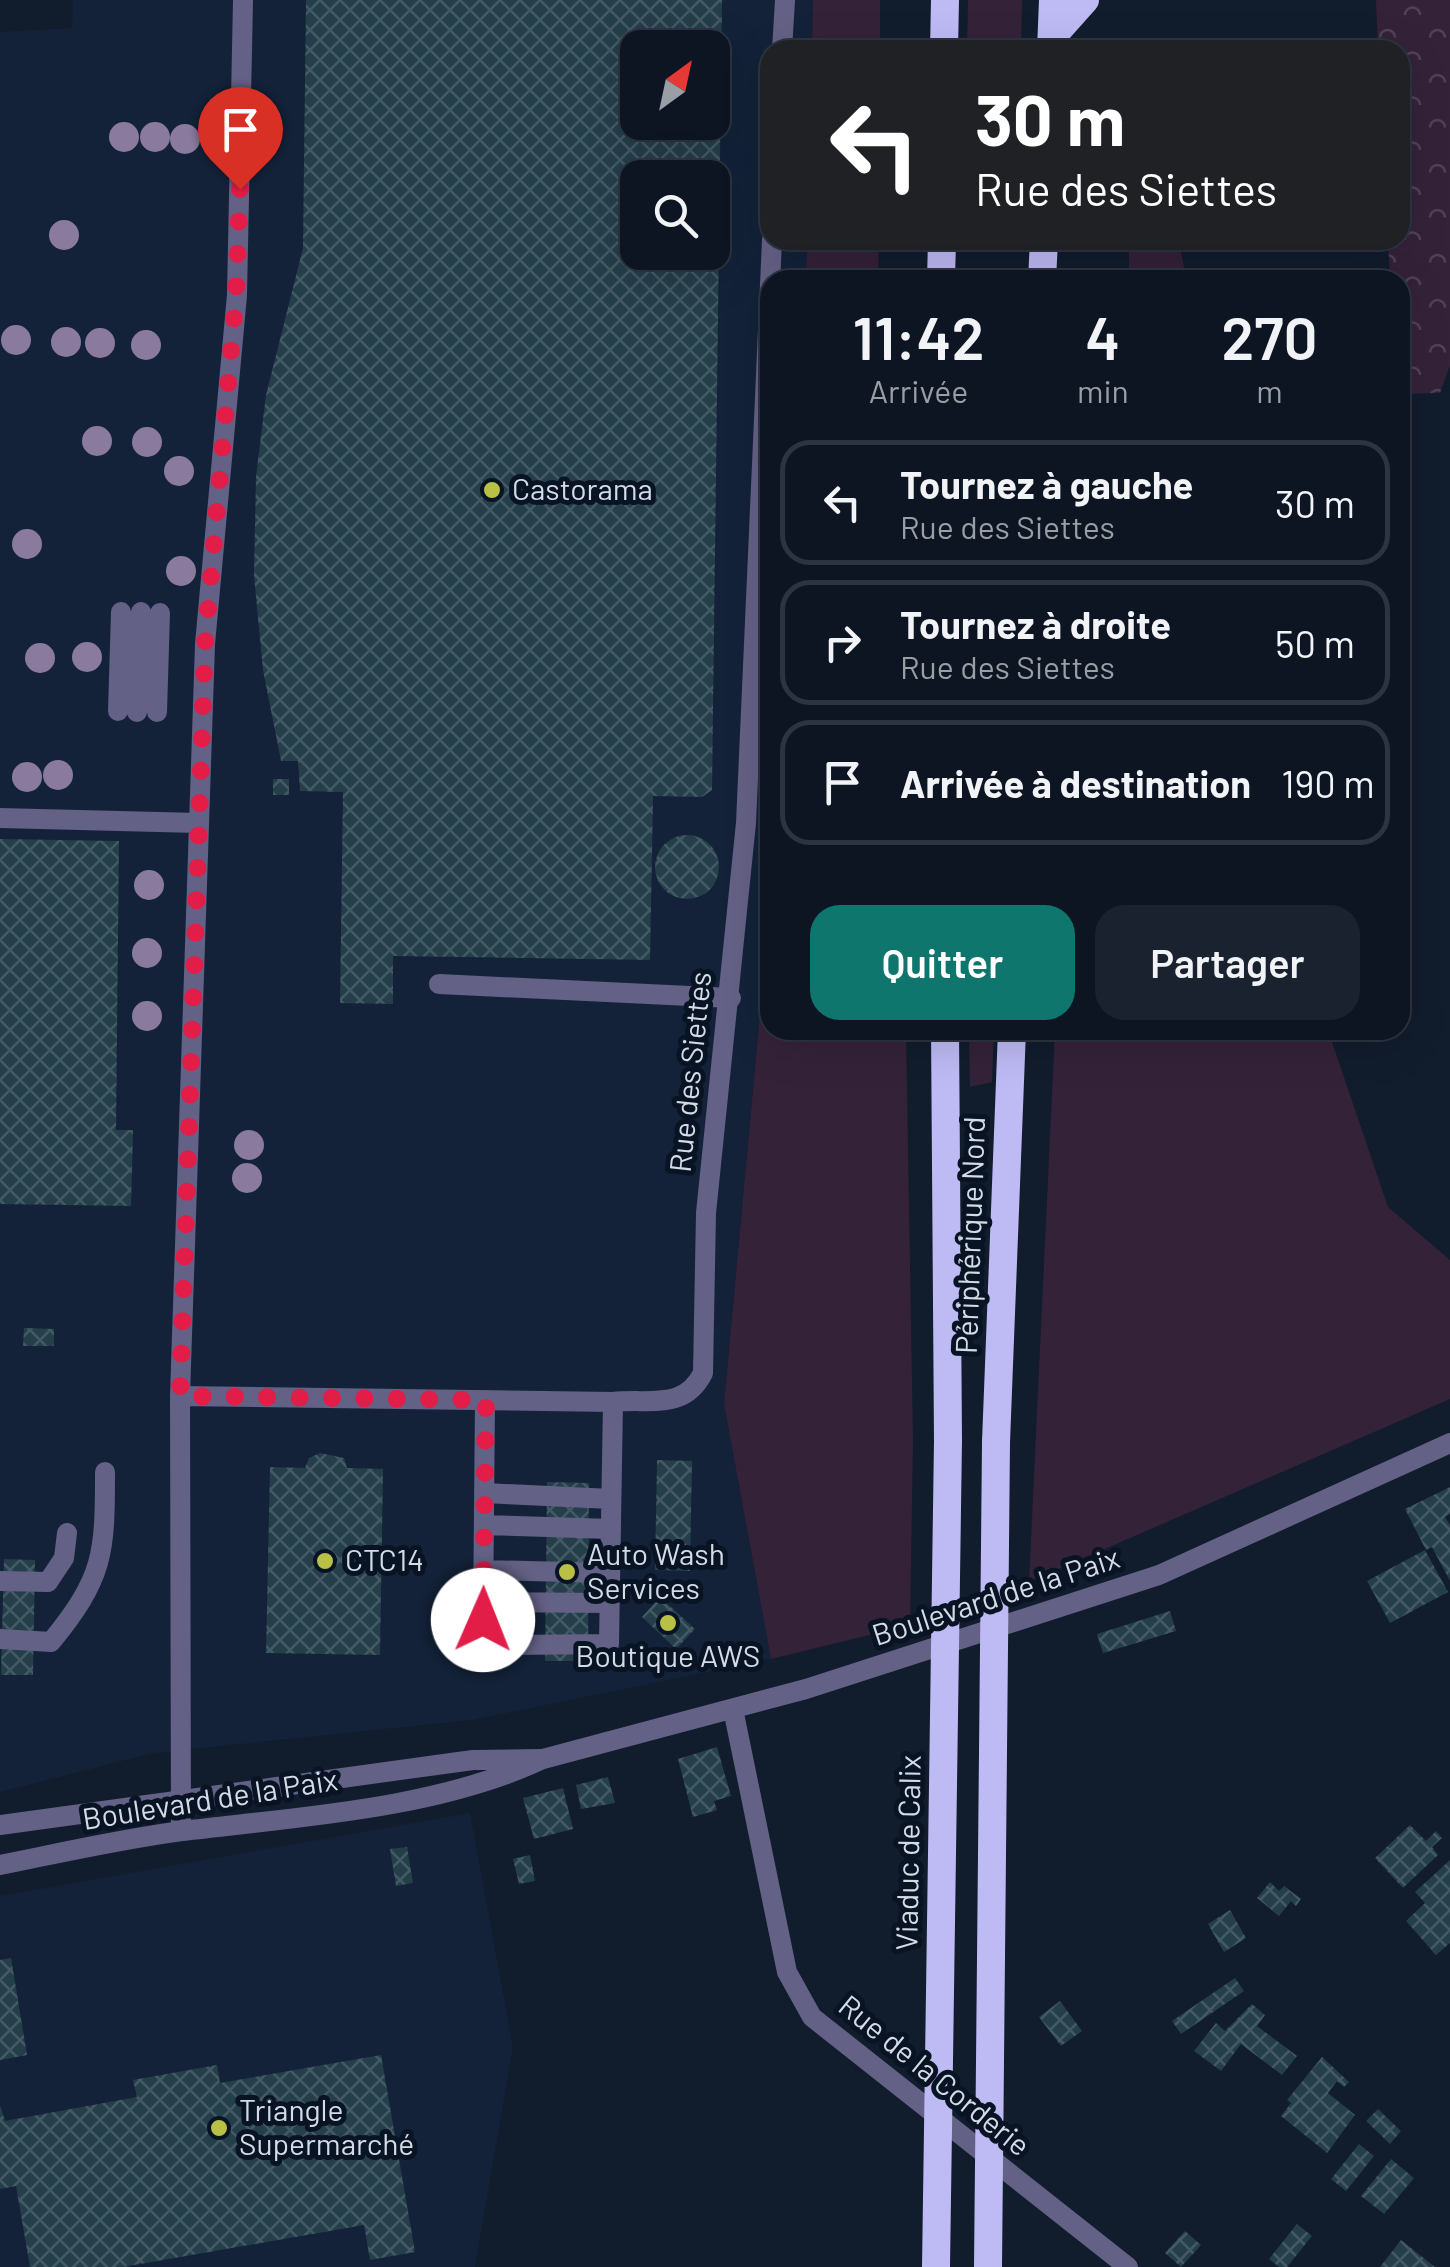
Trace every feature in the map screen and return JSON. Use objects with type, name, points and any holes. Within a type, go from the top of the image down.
[{"type":"highway","points":[[944,40],[945,0]]},
{"type":"highway","points":[[1052,0],[1052,40]]},
{"type":"highway","points":[[1054,40],[1085,0]]},
{"type":"highway","name":"Périphérique Nord","points":[[944,1040],[948,1440]]},
{"type":"highway","name":"Périphérique Nord","points":[[988,2267],[996,1442],[1012,1040]]},
{"type":"highway","name":"Viaduc de Calix","points":[[936,2267],[948,1440]]},
{"type":"street","points":[[181,1832],[180,1396],[198,823],[206,614],[236,295],[243,0]]},
{"type":"street","points":[[783,40],[785,0]]},
{"type":"street","name":"Rue des Siettes","points":[[180,1396],[613,1402],[648,1398],[673,1403],[694,1392],[703,1374],[706,1213],[746,823],[760,509]]},
{"type":"street","points":[[141,612],[137,712],[141,612]]},
{"type":"street","points":[[0,818],[198,823]]},
{"type":"street","points":[[440,984],[731,998]]},
{"type":"street","points":[[486,1400],[483,1602],[487,1636],[504,1645],[609,1644],[613,1402]]},
{"type":"street","name":"Boulevard de la Paix","points":[[0,1865],[181,1832],[266,1825],[408,1798],[513,1773],[543,1759],[733,1710],[1160,1575],[1450,1442]]},
{"type":"street","points":[[0,1640],[51,1642],[80,1606],[96,1576],[105,1544],[105,1472]]},
{"type":"street","points":[[484,1493],[611,1499]]},
{"type":"street","points":[[484,1525],[611,1529]]},
{"type":"street","points":[[0,1581],[48,1582],[64,1558],[67,1533]]},
{"type":"street","points":[[484,1570],[610,1573]]},
{"type":"street","points":[[483,1602],[609,1603]]},
{"type":"street","name":"Rue de la Corderie","points":[[733,1710],[787,1972],[812,2016],[1128,2267]]},
{"type":"street","name":"Boulevard de la Paix","points":[[0,1825],[512,1756],[543,1759]]},
{"type":"shaded area","points":[[73,0],[813,0],[812,40],[760,40],[760,250],[807,250],[806,270],[760,270],[760,1013],[724,1404],[771,1659],[472,1720],[154,1753],[0,1792],[0,32],[72,28]]},
{"type":"shaded area","points":[[470,1813],[513,2047],[475,2267],[0,2267],[0,1896]]},
{"type":"green space","points":[[813,0],[880,0],[880,40],[812,40]]},
{"type":"green space","points":[[968,0],[1022,0],[1021,40],[967,40]]},
{"type":"green space","points":[[1376,0],[1450,0],[1450,365],[1440,393],[1410,394],[1410,270],[1390,270],[1388,250],[1410,250],[1410,40],[1378,40]]},
{"type":"green space","points":[[807,250],[879,250],[878,270],[806,270]]},
{"type":"green space","points":[[1129,250],[1180,250],[1185,270],[1129,270]]},
{"type":"green space","points":[[760,1013],[760,1040],[906,1040],[913,1440],[910,1625],[771,1659],[724,1404]]},
{"type":"green space","points":[[969,1040],[994,1040],[992,1082],[970,1087]]},
{"type":"green space","points":[[1055,1040],[1331,1040],[1388,1207],[1450,1260],[1450,1399],[1029,1582]]},
{"type":"building","name":"Castorama","points":[[306,0],[722,0],[722,30],[620,30],[620,140],[720,140],[720,160],[620,160],[620,270],[719,270],[712,790],[702,797],[653,796],[650,960],[393,956],[393,1004],[340,1003],[343,792],[300,791],[298,761],[281,761],[263,670],[254,576],[256,477],[266,395],[303,248]]},
{"type":"building","points":[[273,779],[289,779],[289,795],[273,795]]},
{"type":"building","points":[[687,835],[710,844],[719,867],[710,890],[687,899],[664,890],[655,867],[664,844]]},
{"type":"building","points":[[0,839],[119,841],[116,1130],[133,1130],[131,1206],[0,1204]]},
{"type":"building","points":[[24,1328],[54,1329],[54,1346],[23,1346]]},
{"type":"building","name":"CTC14","points":[[320,1453],[344,1458],[347,1468],[383,1469],[380,1655],[266,1653],[270,1467],[305,1468],[309,1458]]},
{"type":"building","points":[[657,1460],[692,1461],[690,1571],[655,1570]]},
{"type":"building","name":"Auto Wash Services","points":[[547,1482],[589,1483],[588,1661],[545,1661]]},
{"type":"building","points":[[1450,1487],[1450,1514],[1445,1517],[1450,1525],[1450,1581],[1432,1547],[1426,1550],[1405,1509]]},
{"type":"building","points":[[1425,1550],[1448,1592],[1390,1623],[1367,1581]]},
{"type":"building","points":[[4,1559],[35,1560],[33,1675],[1,1675]]},
{"type":"building","name":"Boutique AWS","points":[[660,1597],[695,1629],[676,1649],[642,1617]]},
{"type":"building","points":[[1170,1611],[1176,1631],[1103,1653],[1097,1634]]},
{"type":"building","points":[[717,1747],[731,1796],[714,1801],[717,1810],[693,1817],[678,1759]]},
{"type":"building","points":[[608,1777],[615,1803],[581,1809],[576,1785]]},
{"type":"building","points":[[563,1788],[573,1829],[534,1839],[523,1798]]},
{"type":"building","points":[[1410,1825],[1426,1841],[1436,1831],[1442,1838],[1432,1847],[1438,1855],[1403,1888],[1375,1858]]},
{"type":"building","points":[[407,1847],[413,1883],[396,1886],[390,1849]]},
{"type":"building","points":[[530,1855],[535,1881],[519,1884],[513,1859]]},
{"type":"building","points":[[1450,1860],[1450,1943],[1436,1955],[1406,1921],[1425,1903],[1415,1892]]},
{"type":"building","points":[[1270,1882],[1279,1891],[1284,1886],[1301,1899],[1296,1906],[1291,1901],[1279,1916],[1257,1898]]},
{"type":"building","points":[[1230,1910],[1246,1938],[1224,1952],[1208,1924]]},
{"type":"building","points":[[11,1958],[27,2055],[0,2060],[0,1960]]},
{"type":"building","points":[[1235,1978],[1244,1991],[1181,2034],[1172,2021]]},
{"type":"building","points":[[1060,2001],[1082,2031],[1061,2046],[1039,2017]]},
{"type":"building","points":[[1252,2004],[1265,2015],[1257,2026],[1297,2056],[1282,2075],[1241,2044],[1221,2071],[1194,2051],[1216,2023],[1225,2031]]},
{"type":"building","points":[[381,2055],[415,2252],[370,2260],[364,2225],[123,2267],[30,2267],[16,2186],[0,2189],[0,2105],[5,2121],[137,2097],[133,2080],[217,2065],[220,2083]]},
{"type":"building","points":[[1322,2057],[1349,2082],[1344,2087],[1337,2081],[1328,2093],[1355,2115],[1327,2153],[1281,2116],[1291,2103],[1287,2100]]},
{"type":"building","points":[[1378,2109],[1401,2131],[1390,2144],[1366,2121]]},
{"type":"building","points":[[1359,2144],[1374,2156],[1346,2191],[1331,2179]]},
{"type":"building","points":[[1391,2159],[1414,2178],[1384,2214],[1361,2196]]},
{"type":"building","points":[[1297,2224],[1312,2236],[1287,2267],[1279,2267],[1269,2259]]},
{"type":"building","points":[[1185,2231],[1201,2245],[1181,2267],[1165,2253]]},
{"type":"building","points":[[1401,2240],[1435,2267],[1380,2267]]},
{"type":"place","name":"Castorama","points":[[492,490]]},
{"type":"place","name":"CTC14","points":[[325,1561]]},
{"type":"place","name":"Auto Wash Services","points":[[567,1572]]},
{"type":"place","name":"Boutique AWS","points":[[668,1623]]},
{"type":"place","name":"Triangle Supermarché","points":[[219,2128]]},
{"type":"route","points":[[240,189],[236,295],[205,644],[180,1396],[486,1400],[483,1620]]}]
